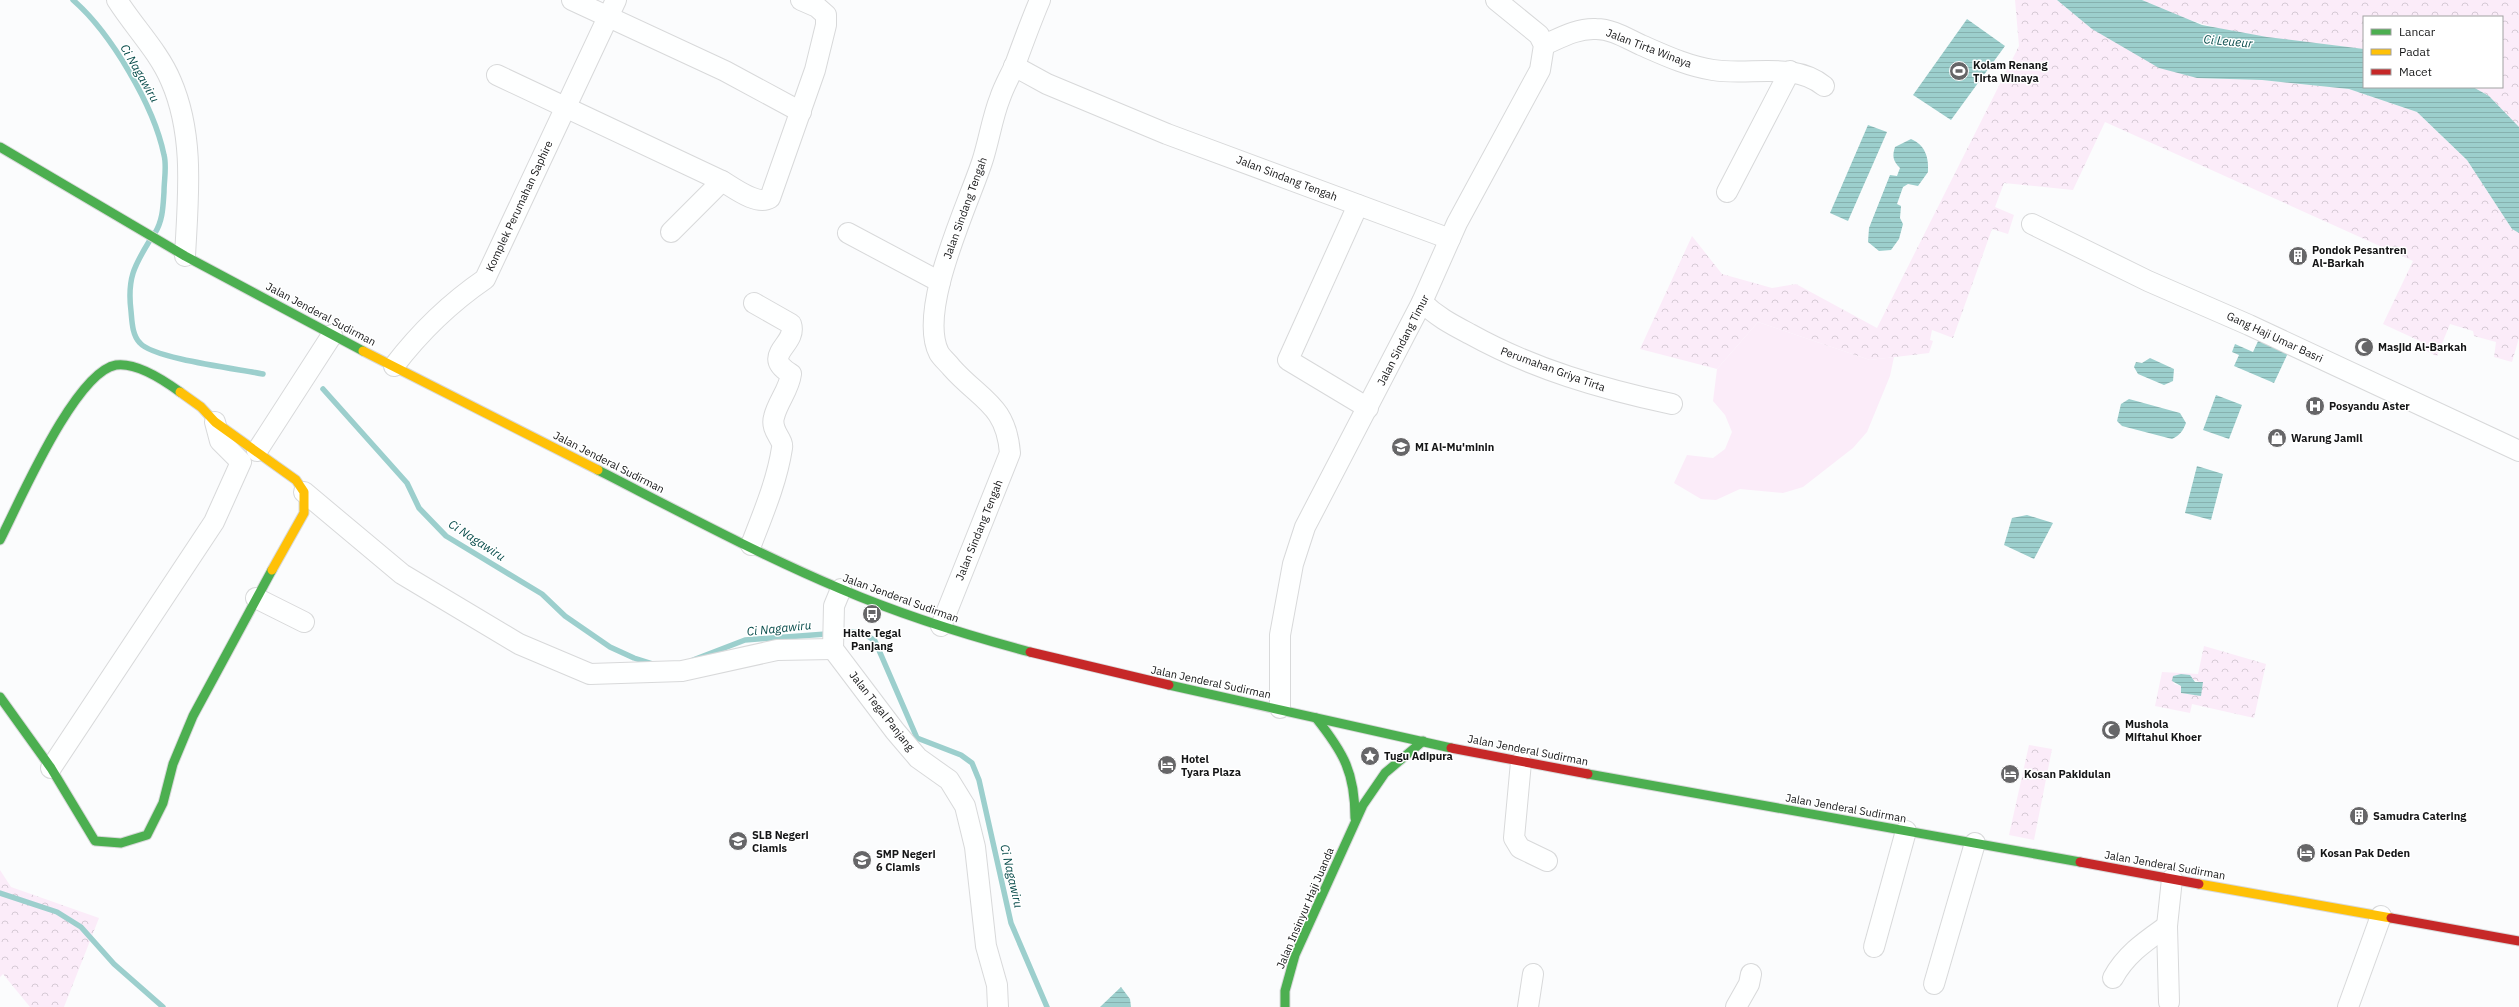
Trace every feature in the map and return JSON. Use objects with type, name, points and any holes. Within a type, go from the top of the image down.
[{"type":"main road","name":"Jalan Jenderal Sudirman","points":[[0,147],[178,251],[332,335],[706,525],[751,545],[838,598],[941,626],[980,640],[1090,668],[1280,708],[1316,718],[1521,762],[2519,941]]},
{"type":"main road","points":[[0,540],[69,407],[97,374],[116,365],[128,366],[144,371],[172,386],[201,407],[215,422],[296,480],[304,492],[304,513],[256,598],[193,716],[173,764],[163,803],[147,834],[124,844],[110,845],[95,841],[51,768],[0,697]]},
{"type":"main road","points":[[1316,718],[1343,750],[1355,788],[1355,819]]},
{"type":"main road","name":"Jalan Insinyur Haji Juanda","points":[[1285,1007],[1284,994],[1293,963],[1355,819],[1374,786],[1388,769],[1423,741]]},
{"type":"street","points":[[117,0],[171,80],[182,119],[188,157],[178,251]]},
{"type":"street","points":[[572,0],[613,8],[801,112]]},
{"type":"street","points":[[497,75],[565,105],[761,201],[770,198],[801,112],[815,70],[826,15],[817,7],[801,0]]},
{"type":"street","name":"Jalan Sindang Tengah","points":[[941,626],[1010,453],[1004,421],[997,411],[959,376],[939,353],[935,327],[936,306],[940,282],[956,229],[969,200],[989,143],[1000,98],[1040,0]]},
{"type":"street","points":[[1496,0],[1539,35],[1544,45]]},
{"type":"street","name":"Komplek Perumahan Saphire","points":[[394,366],[419,334],[464,293],[485,279],[565,105],[613,8]]},
{"type":"street","name":"Jalan Tirta Winaya","points":[[1544,45],[1574,31],[1594,28],[1609,30],[1673,59],[1712,70],[1737,73],[1790,71],[1805,74],[1824,86]]},
{"type":"street","name":"Jalan Sindang Timur","points":[[1280,708],[1280,635],[1293,564],[1310,516],[1368,408],[1422,302],[1450,239],[1540,70],[1544,45]]},
{"type":"street","name":"Jalan Sindang Tengah","points":[[1014,66],[1047,84],[1167,134],[1450,239]]},
{"type":"street","points":[[1727,192],[1790,71]]},
{"type":"street","points":[[671,232],[722,181]]},
{"type":"street","points":[[1358,205],[1288,360],[1368,408]]},
{"type":"street","name":"Gang Haji Umar Basri","points":[[2032,224],[2148,281],[2249,324],[2519,451]]},
{"type":"street","points":[[848,233],[940,282]]},
{"type":"street","name":"Perumahan Griya Tirta","points":[[1422,302],[1435,315],[1506,353],[1611,391],[1672,404]]},
{"type":"street","points":[[751,545],[777,471],[783,446],[772,424],[774,415],[790,382],[791,374],[782,368],[778,358],[779,352],[787,344],[792,328],[791,324],[754,303]]},
{"type":"street","points":[[257,451],[332,335]]},
{"type":"street","points":[[51,768],[214,522],[233,483],[241,462],[220,440],[215,422]]},
{"type":"street","points":[[304,492],[402,574],[519,644],[590,674],[682,671],[730,658],[834,642],[838,598]]},
{"type":"street","points":[[256,598],[304,622]]},
{"type":"street","name":"Jalan Tegal Panjang","points":[[834,642],[895,731],[918,758],[949,780],[965,806],[975,847],[986,946],[1001,1004]]},
{"type":"street","points":[[1521,762],[1514,838],[1520,848],[1547,861]]},
{"type":"street","points":[[1874,947],[1906,831]]},
{"type":"street","points":[[1934,984],[1975,843]]},
{"type":"street","points":[[2169,1002],[2167,926],[2172,879]]},
{"type":"street","points":[[2348,1007],[2381,916]]},
{"type":"street","points":[[2113,978],[2122,962],[2134,950],[2167,926]]},
{"type":"street","points":[[1528,1007],[1533,974]]},
{"type":"street","points":[[1736,1007],[1749,984],[1751,974]]},
{"type":"green space","points":[[2015,0],[2057,0],[2092,29],[2197,78],[2262,80],[2349,89],[2417,112],[2467,160],[2512,229],[2519,233],[2519,338],[2512,362],[2494,357],[2496,342],[2474,336],[2473,331],[2450,324],[2437,356],[2420,348],[2422,342],[2383,324],[2413,261],[2105,122],[2073,190],[2004,183],[1995,207],[2014,215],[2008,234],[1992,229],[1953,338],[1932,330],[1930,340],[1933,341],[1929,353],[1870,360],[1758,322],[1717,369],[1640,349],[1692,236],[1722,274],[1772,288],[1796,284],[1877,328],[2019,46]]},
{"type":"green space","points":[[2142,0],[2519,0],[2519,127],[2489,96],[2475,88],[2503,88],[2503,16],[2363,16],[2363,49],[2250,35],[2195,22]]},
{"type":"green space","points":[[1758,322],[1870,360],[1894,357],[1890,376],[1867,432],[1853,448],[1803,487],[1783,493],[1740,489],[1716,500],[1701,499],[1674,483],[1687,455],[1713,458],[1725,449],[1732,432],[1725,415],[1713,401],[1717,369]]},
{"type":"green space","points":[[2204,646],[2266,664],[2254,718],[2192,704],[2190,713],[2155,706],[2162,672],[2198,674]],"holes":[[[2190,675],[2193,680],[2198,681],[2201,695],[2181,693],[2181,686],[2174,684],[2173,676]]]},
{"type":"green space","points":[[2029,745],[2052,749],[2034,840],[2009,835]]},
{"type":"green space","points":[[0,870],[11,887],[99,918],[64,1007],[30,1007],[3,974],[0,977]]},
{"type":"water","name":"Ci Leueur","points":[[2057,0],[2142,0],[2202,25],[2267,37],[2363,49],[2363,88],[2475,88],[2489,96],[2519,127],[2519,233],[2512,229],[2467,160],[2417,112],[2349,89],[2262,80],[2197,78],[2159,68],[2092,29]]},
{"type":"water","name":"Kolam Renang Tirta Winaya","points":[[1967,19],[2005,46],[1951,120],[1913,95]]},
{"type":"water","points":[[1868,125],[1887,132],[1848,221],[1830,213]]},
{"type":"water","points":[[1911,139],[1923,148],[1928,161],[1928,172],[1918,186],[1908,184],[1903,187],[1897,204],[1901,206],[1900,218],[1903,224],[1899,239],[1891,250],[1879,251],[1868,242],[1869,228],[1890,175],[1897,176],[1900,168],[1894,158],[1895,147]]},
{"type":"water","points":[[2259,339],[2288,353],[2274,383],[2234,366],[2239,355],[2232,352],[2235,344],[2253,352]]},
{"type":"water","points":[[2150,358],[2174,369],[2173,381],[2164,385],[2138,374],[2134,367],[2136,362],[2142,363]]},
{"type":"water","points":[[2216,395],[2242,405],[2229,439],[2203,430]]},
{"type":"water","points":[[2129,399],[2180,413],[2186,423],[2184,428],[2172,439],[2122,426],[2117,421],[2121,404]]},
{"type":"water","points":[[2197,466],[2223,474],[2211,520],[2185,513]]},
{"type":"water","points":[[2027,515],[2053,523],[2034,559],[2004,545],[2012,518]]},
{"type":"water","points":[[2181,674],[2190,675],[2195,682],[2203,682],[2201,696],[2181,693],[2181,686],[2172,681],[2173,676]]},
{"type":"water","points":[[1121,987],[1130,999],[1131,1007],[1100,1007]]},
{"type":"waterway","name":"Ci Nagawiru","points":[[73,0],[102,31],[116,51],[141,93],[159,136],[165,159],[165,168],[162,213],[160,223],[155,233]]},
{"type":"waterway","name":"Ci Nagawiru","points":[[150,240],[136,265],[131,281],[130,300],[133,328],[137,340],[148,349],[179,359],[263,374]]},
{"type":"waterway","name":"Ci Nagawiru","points":[[323,389],[407,483],[419,508],[446,536],[542,594],[565,616],[610,647],[634,658],[653,664]]},
{"type":"waterway","name":"Ci Nagawiru","points":[[693,660],[745,640],[853,632],[865,634],[875,641],[917,738],[961,755],[972,763],[979,780],[1011,923],[1047,1007]]},
{"type":"waterway","points":[[0,893],[57,912],[81,927],[114,964],[163,1007]]},
{"type":"traffic: fast","points":[[0,147],[185,256],[363,351]]},
{"type":"traffic: fast","points":[[0,540],[34,470],[66,414],[83,390],[100,373],[116,365],[133,366],[150,373],[180,392]]},
{"type":"traffic: fast","points":[[598,470],[749,547],[810,576],[934,624],[1030,652]]},
{"type":"traffic: fast","points":[[0,697],[51,768],[95,841],[121,843],[147,835],[163,803],[173,764],[193,716],[272,570]]},
{"type":"traffic: fast","points":[[1169,685],[1451,748]]},
{"type":"traffic: fast","points":[[1316,718],[1334,742],[1346,764],[1353,788],[1355,818]]},
{"type":"traffic: fast","points":[[1285,1007],[1285,991],[1295,955],[1363,805],[1385,773],[1423,741]]},
{"type":"traffic: fast","points":[[1588,774],[2080,862]]},
{"type":"traffic: slow","points":[[363,351],[598,470]]},
{"type":"traffic: slow","points":[[180,392],[201,407],[215,422],[296,480],[304,492],[304,513],[272,570]]},
{"type":"traffic: slow","points":[[2199,884],[2391,918]]},
{"type":"traffic: jam","points":[[1030,652],[1169,685]]},
{"type":"traffic: jam","points":[[1451,748],[1588,774]]},
{"type":"traffic: jam","points":[[2080,862],[2199,884]]},
{"type":"traffic: jam","points":[[2391,918],[2519,941]]},
{"type":"place","name":"Kolam Renang Tirta Winaya","points":[[1959,71]]},
{"type":"place","name":"Pondok Pesantren Al-Barkah","points":[[2298,256]]},
{"type":"place","name":"Masjid Al-Barkah","points":[[2364,347]]},
{"type":"place","name":"Posyandu Aster","points":[[2315,406]]},
{"type":"place","name":"Warung Jamil","points":[[2277,438]]},
{"type":"place","name":"MI Al-Mu'minin","points":[[1401,447]]},
{"type":"place","name":"Halte Tegal Panjang","points":[[872,614]]},
{"type":"place","name":"Mushola Miftahul Khoer","points":[[2111,730]]},
{"type":"place","name":"Tugu Adipura","points":[[1370,756]]},
{"type":"place","name":"Hotel Tyara Plaza","points":[[1167,765]]},
{"type":"place","name":"Kosan Pakidulan","points":[[2010,774]]},
{"type":"place","name":"Samudra Catering","points":[[2359,816]]},
{"type":"place","name":"SLB Negeri Ciamis","points":[[738,841]]},
{"type":"place","name":"Kosan Pak Deden","points":[[2306,853]]},
{"type":"place","name":"SMP Negeri 6 Ciamis","points":[[862,860]]}]
